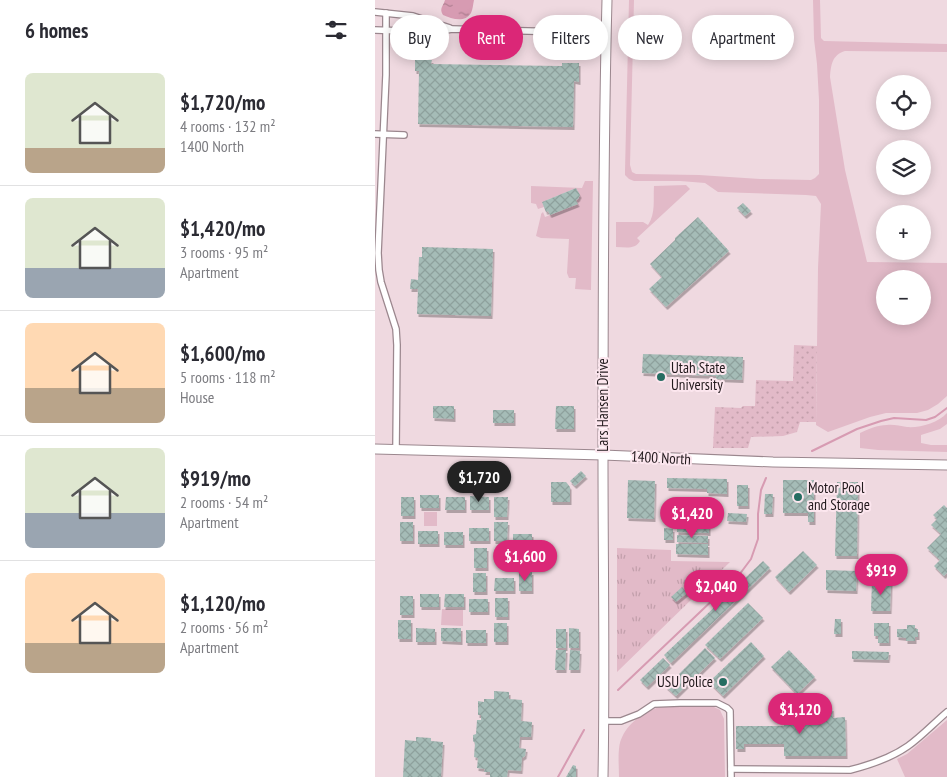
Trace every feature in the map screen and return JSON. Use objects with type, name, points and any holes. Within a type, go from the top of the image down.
[{"type":"main road","name":"Lars Hansen Drive","points":[[607,0],[607,15]]},
{"type":"main road","name":"Lars Hansen Drive","points":[[603,777],[606,60]]},
{"type":"main road","name":"1400 North","points":[[375,449],[773,462],[947,465]]},
{"type":"street","points":[[375,12],[413,16],[452,29]]},
{"type":"street","points":[[386,12],[379,270],[396,329],[395,450]]},
{"type":"street","points":[[375,30],[435,32],[452,29],[533,31]]},
{"type":"street","points":[[375,134],[404,135]]},
{"type":"street","points":[[604,721],[621,721],[639,714],[654,704],[717,703],[730,711],[731,777]]},
{"type":"street","points":[[731,769],[850,770],[867,766],[907,746],[947,712]]},
{"type":"green space","points":[[629,0],[634,0],[634,15],[629,15]]},
{"type":"green space","points":[[813,0],[820,0],[821,38],[824,41],[947,44],[947,52],[845,51],[835,58],[830,77],[845,170],[867,262],[947,263],[947,396],[928,410],[917,413],[886,413],[828,432],[816,425],[818,268],[821,204],[816,196],[718,192],[705,183],[634,181],[625,175],[628,60],[633,60],[630,165],[632,172],[636,174],[811,180],[819,174],[819,100]]},
{"type":"green space","points":[[585,181],[593,181],[591,290],[575,289],[576,278],[569,278],[567,273],[569,239],[541,238],[536,236],[543,212],[545,217],[577,204],[576,200],[580,195],[576,188],[542,202],[544,207],[538,209],[536,204],[531,203],[531,186],[582,188]]},
{"type":"green space","points":[[686,185],[690,189],[637,238],[640,241],[638,244],[629,247],[616,247],[616,222],[643,222],[648,225],[653,211],[654,186]]},
{"type":"green space","points":[[794,345],[817,346],[816,422],[800,422],[797,432],[783,436],[751,437],[748,448],[713,448],[715,407],[741,408],[743,406],[755,406],[756,380],[793,381]]},
{"type":"green space","points":[[947,413],[947,424],[940,429],[921,435],[921,443],[947,445],[947,452],[860,448],[860,433],[889,425],[923,426],[939,420]]},
{"type":"green space","points":[[424,512],[437,512],[437,526],[424,526]]},
{"type":"green space","points":[[617,548],[671,550],[671,561],[730,562],[617,672]]},
{"type":"green space","points":[[442,609],[463,610],[463,626],[441,625]]},
{"type":"green space","points":[[662,706],[712,706],[720,710],[724,719],[725,777],[619,777],[619,749],[628,727],[640,716]]},
{"type":"green space","points":[[947,720],[947,777],[905,777],[897,759],[907,754]]},
{"type":"water","points":[[445,0],[474,0],[471,13],[469,15],[459,15],[459,19],[443,15],[441,9]]},
{"type":"building","points":[[415,60],[432,60],[431,64],[562,66],[562,63],[579,63],[579,82],[574,81],[573,127],[418,124],[419,71],[415,71]]},
{"type":"building","points":[[576,188],[580,195],[576,200],[578,204],[550,215],[548,211],[546,212],[542,202]]},
{"type":"building","points":[[743,203],[751,211],[745,216],[737,208]]},
{"type":"building","points":[[698,217],[729,251],[666,307],[649,289],[662,277],[650,264]]},
{"type":"building","points":[[422,247],[493,249],[491,316],[417,314],[418,289],[410,289],[411,279],[418,280],[419,257],[422,257]]},
{"type":"building","points":[[643,354],[743,357],[742,380],[716,379],[716,376],[642,373]]},
{"type":"building","points":[[433,406],[454,406],[454,419],[433,418]]},
{"type":"building","points":[[556,406],[574,406],[574,429],[555,429]]},
{"type":"building","points":[[493,410],[514,410],[514,423],[493,423]]},
{"type":"building","points":[[581,471],[586,476],[575,486],[570,481]]},
{"type":"building","points":[[667,478],[727,479],[727,494],[707,493],[707,489],[667,488]]},
{"type":"building","points":[[628,480],[655,481],[654,519],[627,518]]},
{"type":"building","name":"Motor Pool and Storage","points":[[783,480],[814,480],[814,522],[808,522],[808,513],[783,513]]},
{"type":"building","points":[[551,482],[566,482],[570,487],[570,502],[551,502]]},
{"type":"building","points":[[837,482],[858,482],[857,556],[835,556]]},
{"type":"building","points":[[737,485],[748,485],[748,506],[737,506]]},
{"type":"building","points":[[765,494],[773,494],[772,514],[764,514]]},
{"type":"building","points":[[420,495],[439,495],[439,508],[420,508]]},
{"type":"building","points":[[470,496],[489,497],[489,510],[470,510]]},
{"type":"building","points":[[401,497],[414,497],[414,516],[401,516]]},
{"type":"building","points":[[446,497],[465,497],[465,510],[445,510]]},
{"type":"building","points":[[494,497],[508,497],[507,517],[494,517]]},
{"type":"building","points":[[944,505],[947,508],[947,573],[944,576],[934,566],[940,560],[927,548],[941,534],[931,525],[937,519],[933,515]]},
{"type":"building","points":[[728,513],[747,514],[746,522],[727,521]]},
{"type":"building","points":[[400,522],[413,522],[413,541],[400,541]]},
{"type":"building","points":[[494,522],[508,522],[507,541],[494,541]]},
{"type":"building","points":[[677,526],[709,526],[709,533],[677,532]]},
{"type":"building","points":[[469,528],[489,528],[489,541],[469,541]]},
{"type":"building","points":[[664,528],[673,529],[673,540],[664,540]]},
{"type":"building","points":[[418,531],[438,531],[438,544],[418,544]]},
{"type":"building","points":[[444,532],[463,532],[463,545],[444,545]]},
{"type":"building","points":[[513,534],[532,534],[532,547],[513,547]]},
{"type":"building","points":[[677,535],[708,536],[708,543],[677,542]]},
{"type":"building","points":[[676,544],[708,544],[708,555],[676,554]]},
{"type":"building","points":[[474,548],[487,548],[487,568],[474,568]]},
{"type":"building","points":[[506,551],[532,552],[532,566],[505,566]]},
{"type":"building","points":[[803,551],[817,565],[789,592],[775,577]]},
{"type":"building","points":[[763,561],[770,568],[671,663],[664,655]]},
{"type":"building","points":[[826,570],[857,571],[856,591],[826,590]]},
{"type":"building","points":[[519,572],[532,572],[532,591],[519,591]]},
{"type":"building","points":[[473,573],[486,573],[486,592],[473,592]]},
{"type":"building","points":[[495,578],[514,578],[514,591],[494,591]]},
{"type":"building","points":[[872,580],[891,581],[890,611],[871,611]]},
{"type":"building","points":[[682,587],[687,593],[676,602],[671,597]]},
{"type":"building","points":[[420,594],[439,594],[439,607],[420,607]]},
{"type":"building","points":[[445,594],[464,594],[464,607],[444,607]]},
{"type":"building","points":[[400,596],[413,596],[413,615],[400,615]]},
{"type":"building","points":[[495,598],[508,598],[508,617],[495,617]]},
{"type":"building","points":[[469,599],[488,599],[488,612],[469,612]]},
{"type":"building","points":[[748,603],[763,618],[720,659],[705,645]]},
{"type":"building","points":[[835,619],[841,619],[841,634],[834,634]]},
{"type":"building","points":[[398,620],[411,620],[411,639],[398,639]]},
{"type":"building","points":[[494,623],[507,623],[507,642],[494,642]]},
{"type":"building","points":[[874,623],[889,623],[889,643],[878,643],[878,636],[874,636]]},
{"type":"building","points":[[907,625],[915,625],[915,629],[918,629],[918,637],[915,637],[915,641],[906,641],[906,638],[897,637],[897,629],[907,629]]},
{"type":"building","points":[[416,628],[435,629],[435,642],[416,642]]},
{"type":"building","points":[[441,628],[461,628],[461,642],[441,641]]},
{"type":"building","points":[[569,628],[579,629],[579,648],[569,648]]},
{"type":"building","points":[[556,629],[566,629],[566,648],[556,648]]},
{"type":"building","points":[[466,630],[486,630],[486,643],[466,643]]},
{"type":"building","points":[[751,642],[764,656],[723,696],[709,682]]},
{"type":"building","points":[[705,648],[715,658],[676,696],[666,687]]},
{"type":"building","points":[[556,650],[566,650],[565,670],[555,670]]},
{"type":"building","points":[[570,650],[580,651],[579,670],[569,670]]},
{"type":"building","points":[[789,650],[815,677],[797,694],[771,667]]},
{"type":"building","points":[[852,651],[889,652],[888,660],[852,659]]},
{"type":"building","points":[[663,658],[670,665],[647,687],[640,680]]},
{"type":"building","points":[[494,691],[509,692],[509,699],[522,700],[521,721],[532,722],[531,737],[520,737],[519,748],[526,749],[525,756],[522,758],[521,771],[508,770],[507,777],[490,777],[490,772],[484,772],[485,769],[477,768],[478,758],[474,757],[475,743],[473,735],[476,734],[477,720],[481,720],[481,715],[478,715],[478,701],[484,702],[484,699],[494,699]]},
{"type":"building","points":[[817,708],[832,708],[833,718],[845,717],[846,756],[784,756],[784,744],[744,744],[744,749],[736,749],[736,726],[784,726],[784,717],[817,717]]},
{"type":"building","points":[[416,737],[431,738],[431,741],[443,742],[441,777],[403,777],[405,740],[416,741]]},
{"type":"building","points":[[573,765],[576,766],[576,777],[566,777]]},
{"type":"waterway","points":[[812,451],[857,429],[881,421],[894,418],[926,420],[935,417],[947,408]]},
{"type":"waterway","points":[[618,690],[739,575],[751,559],[758,539],[758,514],[761,490],[766,478]]},
{"type":"waterway","points":[[558,777],[584,730]]},
{"type":"place","name":"Utah State University","points":[[661,377]]},
{"type":"place","name":"Motor Pool and Storage","points":[[798,497]]},
{"type":"place","name":"USU Police","points":[[723,682]]}]
